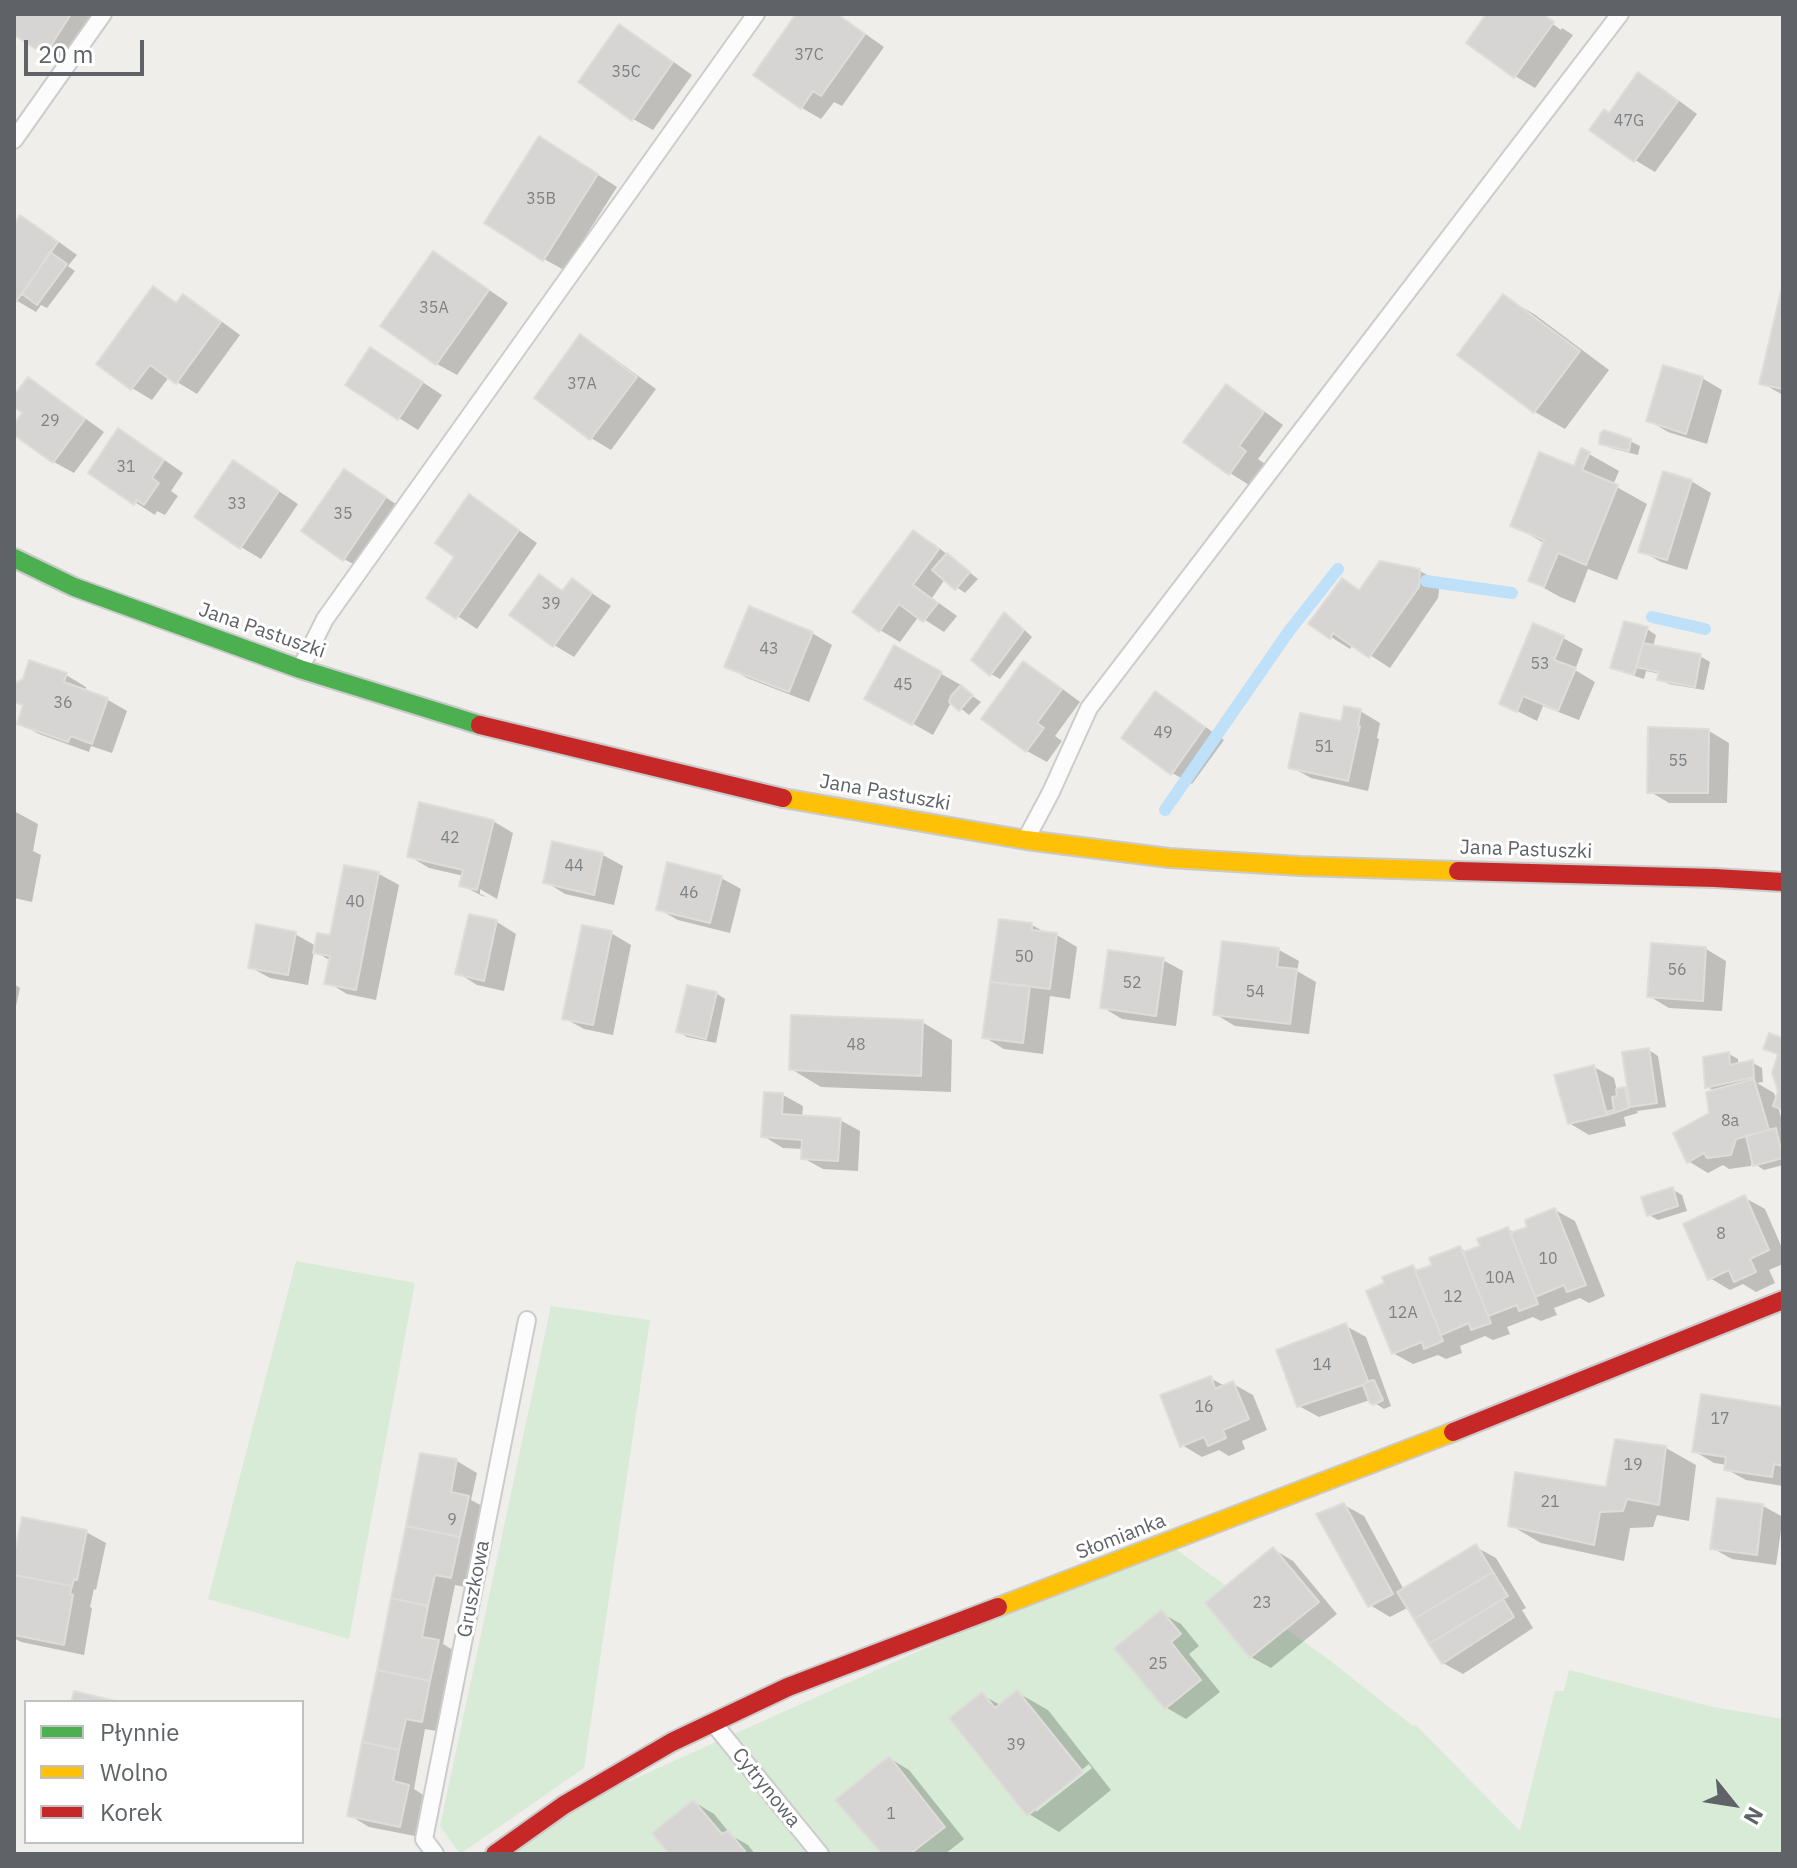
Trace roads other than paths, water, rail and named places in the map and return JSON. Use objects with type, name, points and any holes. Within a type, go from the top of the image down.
[{"type":"street","name":"Jana Pastuszki","points":[[14,558],[74,587],[300,669],[494,730],[769,795],[1026,840],[1169,858],[1300,866],[1783,882]]},
{"type":"street","name":"Słomianka","points":[[495,1854],[564,1805],[672,1742],[788,1687],[1494,1417],[1783,1300]]},
{"type":"lane","points":[[14,140],[103,14]]},
{"type":"lane","points":[[300,669],[325,619],[756,14]]},
{"type":"lane","points":[[1026,840],[1089,708],[1620,14]]},
{"type":"lane","name":"Gruszkowa","points":[[435,1854],[424,1839],[527,1320]]},
{"type":"lane","name":"Cytrynowa","points":[[713,1722],[820,1854]]},
{"type":"waterway","points":[[1165,810],[1289,631],[1338,569]]},
{"type":"waterway","points":[[1426,581],[1512,593]]},
{"type":"waterway","points":[[1652,617],[1705,629]]}]
